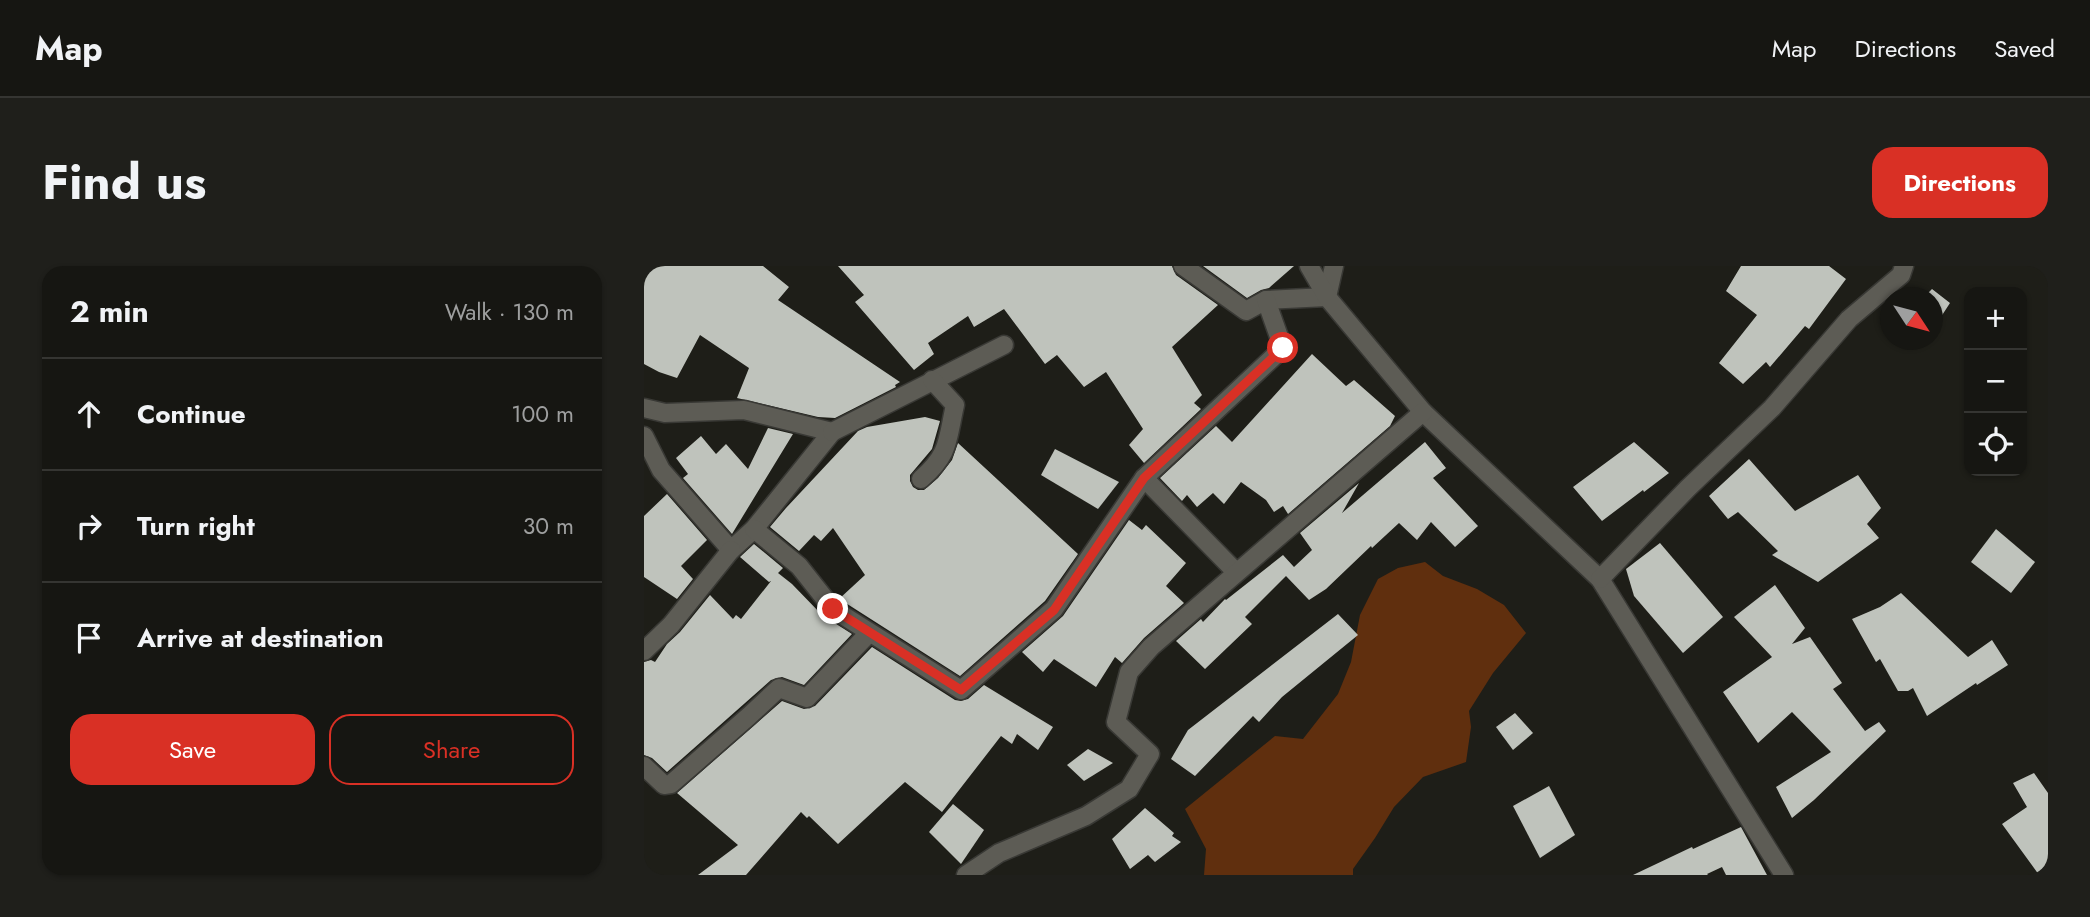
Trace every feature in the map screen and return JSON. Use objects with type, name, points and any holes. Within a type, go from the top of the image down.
[{"type":"street","points":[[1183,266],[1246,311],[1266,300],[1327,297]]},
{"type":"street","points":[[1309,266],[1327,297],[1423,412],[1600,579],[1784,875]]},
{"type":"street","points":[[1327,297],[1334,266]]},
{"type":"street","points":[[1600,579],[1688,488],[1772,408],[1849,319],[1902,271],[1920,266]]},
{"type":"street","points":[[754,528],[799,566],[833,609],[961,690],[1054,610],[1144,478],[1283,348],[1266,300]]},
{"type":"street","points":[[644,652],[671,625],[731,550],[754,528],[832,432],[1003,345]]},
{"type":"street","points":[[921,479],[943,456],[948,444],[955,405],[932,380]]},
{"type":"street","points":[[644,408],[665,412],[744,410],[832,432]]},
{"type":"street","points":[[966,875],[999,853],[1086,816],[1129,789],[1150,754],[1116,722],[1129,673],[1151,647],[1423,412]]},
{"type":"street","points":[[644,436],[661,470],[731,550]]},
{"type":"street","points":[[1144,478],[1236,572]]},
{"type":"street","points":[[644,766],[664,785],[671,785],[779,688],[807,698],[869,633]]},
{"type":"shaded area","points":[[1425,562],[1443,576],[1477,589],[1504,605],[1526,633],[1493,673],[1469,711],[1471,727],[1466,762],[1423,777],[1394,807],[1353,869],[1353,875],[1204,875],[1206,849],[1185,809],[1275,736],[1303,739],[1338,694],[1351,662],[1360,615],[1378,579],[1398,568]]},
{"type":"building","points":[[644,266],[763,266],[789,287],[778,300],[900,382],[896,387],[835,418],[818,417],[737,398],[749,368],[700,335],[677,378],[659,372],[644,364]]},
{"type":"building","points":[[838,266],[1172,266],[1176,275],[1218,305],[1172,347],[1202,395],[1194,403],[1201,409],[1144,463],[1129,445],[1143,429],[1106,372],[1084,387],[1057,355],[1045,364],[1004,309],[974,327],[968,316],[928,343],[934,354],[914,370],[855,302],[864,295]]},
{"type":"building","points":[[1203,266],[1294,266],[1269,288],[1247,298]]},
{"type":"building","points":[[1741,266],[1829,266],[1846,279],[1809,329],[1805,326],[1770,367],[1766,362],[1743,384],[1719,363],[1757,315],[1726,291]]},
{"type":"building","points":[[1943,298],[1950,303],[1943,314]]},
{"type":"building","points":[[1312,354],[1346,386],[1354,380],[1395,416],[1390,426],[1288,514],[1283,506],[1274,512],[1266,500],[1241,482],[1224,504],[1213,493],[1197,507],[1187,495],[1182,501],[1160,478],[1216,426],[1232,442]]},
{"type":"building","points":[[925,417],[940,421],[932,449],[910,475],[913,487],[924,490],[938,478],[952,460],[958,443],[1078,554],[1045,601],[960,676],[839,599],[865,575],[833,528],[821,541],[814,535],[799,551],[770,527],[858,431]]},
{"type":"building","points":[[768,428],[793,434],[732,534],[683,478],[688,474],[676,458],[701,436],[716,454],[726,444],[748,469]]},
{"type":"building","points":[[1425,442],[1446,468],[1433,478],[1478,526],[1455,547],[1431,522],[1417,540],[1399,523],[1326,589],[1309,600],[1286,576],[1245,617],[1252,624],[1205,669],[1176,641],[1201,619],[1203,622],[1225,599],[1283,555],[1294,567],[1312,550],[1300,533],[1359,483],[1342,513]]},
{"type":"building","points":[[1634,442],[1669,473],[1602,521],[1573,487]]},
{"type":"building","points":[[1055,449],[1119,482],[1098,509],[1041,475]]},
{"type":"building","points":[[1749,459],[1795,511],[1858,475],[1881,508],[1867,524],[1879,538],[1818,582],[1772,555],[1778,551],[1738,512],[1728,519],[1709,496]]},
{"type":"building","points":[[667,494],[707,540],[681,566],[693,579],[677,599],[644,577],[644,516]]},
{"type":"building","points":[[1129,520],[1142,530],[1146,525],[1186,563],[1166,586],[1184,603],[1144,638],[1122,663],[1115,657],[1096,687],[1054,659],[1043,672],[1022,652],[1063,616]]},
{"type":"building","points":[[1996,529],[2035,562],[2011,593],[1971,562]]},
{"type":"building","points":[[1660,543],[1723,617],[1683,653],[1634,596],[1626,569]]},
{"type":"building","points":[[754,544],[783,568],[778,573],[822,615],[852,634],[804,685],[782,677],[771,680],[667,772],[652,758],[644,755],[644,662],[655,662],[667,644],[710,595],[733,619],[736,615],[741,619],[771,581],[740,557]]},
{"type":"building","points":[[1775,585],[1805,628],[1792,644],[1810,637],[1842,683],[1833,689],[1865,731],[1879,722],[1886,731],[1792,818],[1776,787],[1831,752],[1792,712],[1758,743],[1723,692],[1772,657],[1734,617]]},
{"type":"building","points":[[1901,593],[1968,657],[1992,640],[2008,665],[1927,716],[1913,688],[1898,691],[1880,659],[1876,662],[1852,619],[1880,607]]},
{"type":"building","points":[[1338,614],[1358,635],[1282,697],[1259,722],[1253,716],[1195,776],[1171,759],[1188,730]]},
{"type":"building","points":[[872,647],[955,700],[968,699],[984,685],[1053,727],[1038,750],[1017,734],[1012,744],[1001,736],[942,812],[905,782],[838,844],[809,816],[807,818],[801,812],[746,875],[698,875],[738,845],[677,793],[782,701],[804,709],[815,706]]},
{"type":"building","points":[[1515,713],[1533,733],[1513,750],[1496,727]]},
{"type":"building","points":[[1088,749],[1113,763],[1084,781],[1067,765]]},
{"type":"building","points":[[2034,773],[2048,793],[2048,875],[2039,875],[2002,824],[2027,807],[2013,783]]},
{"type":"building","points":[[1549,786],[1575,835],[1540,858],[1513,806]]},
{"type":"building","points":[[953,804],[984,830],[961,864],[929,832]]},
{"type":"building","points":[[1145,808],[1181,842],[1155,862],[1148,855],[1130,869],[1112,839]]},
{"type":"building","points":[[1741,827],[1767,875],[1726,875],[1722,867],[1708,875],[1633,875],[1692,847],[1693,849]]},
{"type":"route","points":[[833,609],[961,690],[1054,610],[1144,478],[1283,348]]}]
